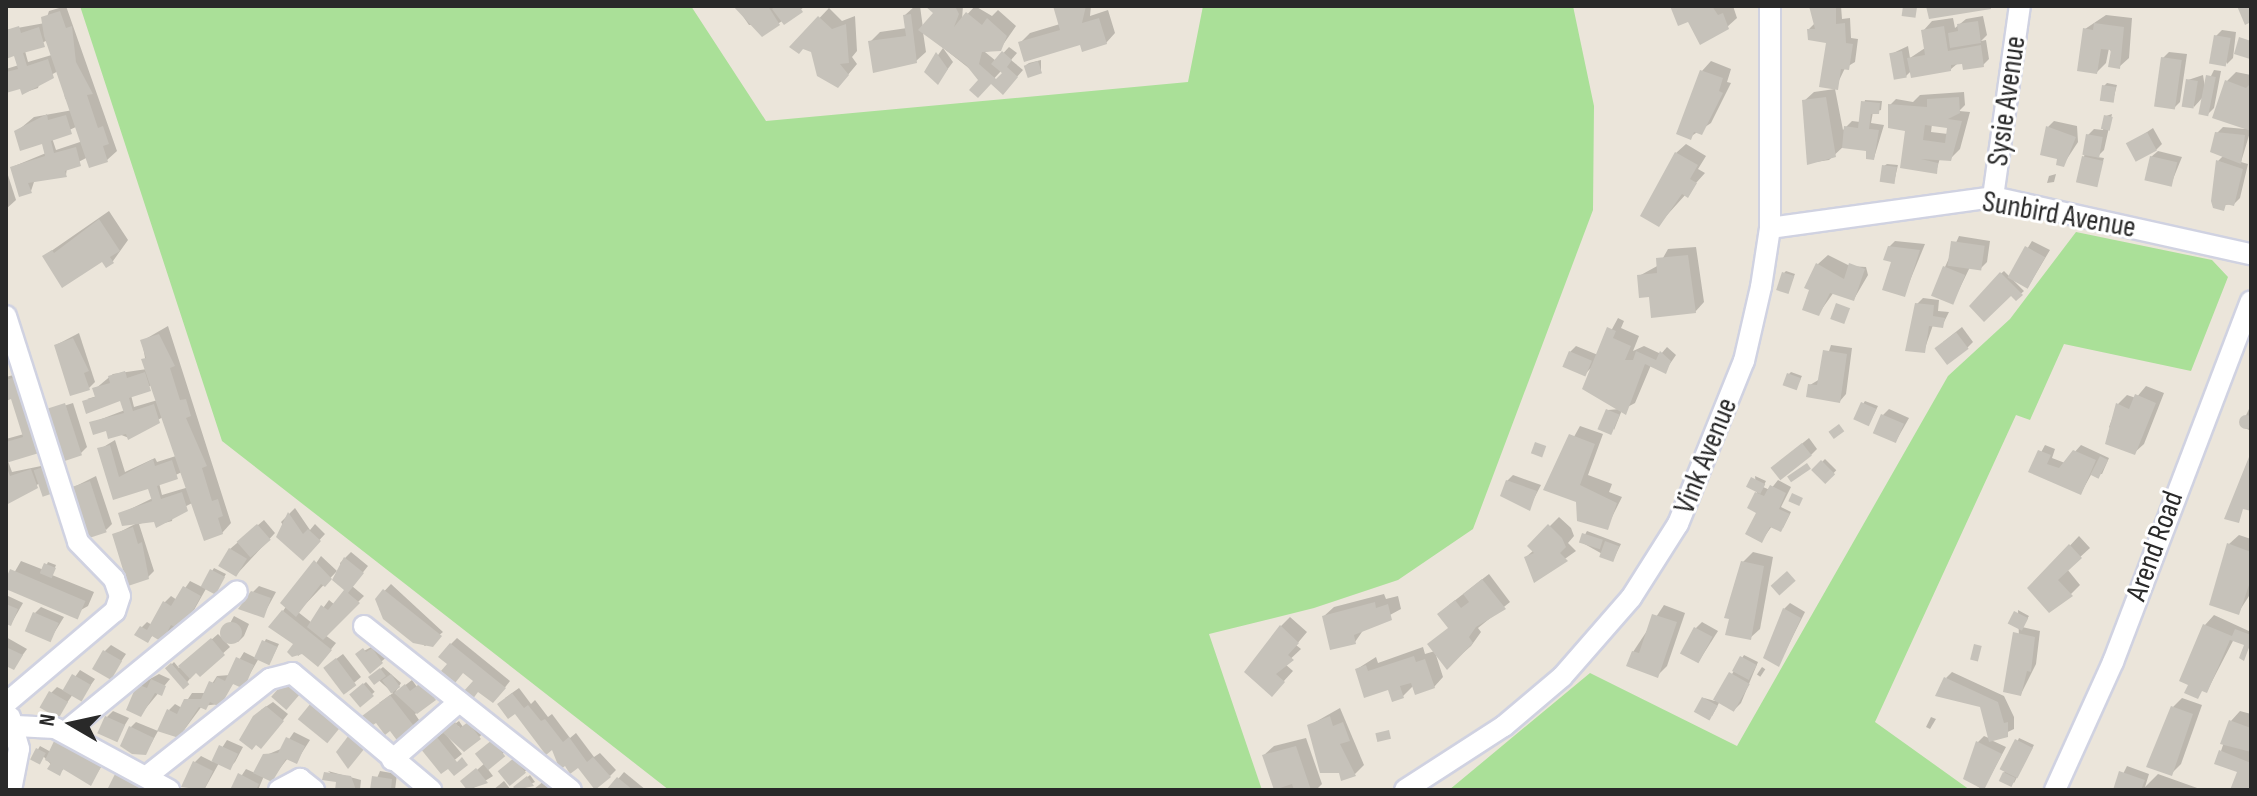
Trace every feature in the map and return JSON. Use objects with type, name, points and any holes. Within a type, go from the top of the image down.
[{"type":"street","name":"Vink Avenue","points":[[1405,790],[1533,704],[1590,647],[1656,561],[1678,524],[1744,361],[1770,228],[1770,6]]},
{"type":"street","name":"Sysie Avenue","points":[[1993,197],[2020,6]]},
{"type":"street","name":"Sunbird Avenue","points":[[1770,228],[1993,197],[2251,254]]},
{"type":"street","name":"Arend Road","points":[[2055,790],[2113,662],[2251,301]]},
{"type":"street","points":[[6,316],[78,542],[114,579],[120,596],[115,611],[6,703]]},
{"type":"street","points":[[65,732],[237,591]]},
{"type":"street","points":[[364,626],[571,790]]},
{"type":"street","points":[[147,776],[281,673],[301,678],[403,774],[431,790]]},
{"type":"street","points":[[403,774],[459,702]]},
{"type":"street","points":[[11,790],[19,749],[11,718],[65,732],[169,790]]},
{"type":"street","points":[[279,790],[300,779],[314,790]]},
{"type":"green space","points":[[80,6],[691,6],[766,121],[1188,82],[1203,6],[1573,6],[1594,106],[1593,210],[1473,529],[1398,580],[1314,608],[1209,634],[1262,790],[669,790],[222,441]]},
{"type":"green space","points":[[2076,232],[2212,260],[2228,277],[2191,371],[2064,344],[2030,420],[2016,415],[1875,722],[1970,790],[1449,790],[1590,673],[1737,746],[1948,376],[2010,319]]},
{"type":"building","points":[[733,6],[768,6],[780,25],[762,37]]},
{"type":"building","points":[[776,6],[799,6],[803,12],[784,25],[772,9]]},
{"type":"building","points":[[925,6],[955,6],[959,14],[954,27],[966,12],[982,25],[987,18],[1007,36],[1001,51],[982,52],[979,64],[996,79],[1002,73],[991,64],[1002,51],[1012,60],[1007,67],[1018,77],[1003,95],[991,84],[978,98],[969,90],[978,80],[966,65],[918,30],[933,13]]},
{"type":"building","points":[[1053,6],[1086,6],[1082,23],[1099,18],[1107,44],[1082,52],[1080,45],[1024,62],[1018,42],[1060,30]]},
{"type":"building","points":[[1670,6],[1712,6],[1718,15],[1723,13],[1729,29],[1700,45],[1688,22],[1678,26]]},
{"type":"building","points":[[1809,6],[1836,6],[1836,24],[1845,23],[1846,43],[1853,44],[1849,70],[1841,69],[1838,90],[1819,87],[1826,43],[1808,40],[1807,29],[1815,29]]},
{"type":"building","points":[[1903,6],[1917,8],[1915,18],[1902,16]]},
{"type":"building","points":[[1926,6],[1991,6],[1991,9],[1929,19]]},
{"type":"building","points":[[2237,6],[2251,6],[2251,22],[2245,25]]},
{"type":"building","points":[[60,11],[66,28],[72,26],[76,62],[93,94],[87,95],[98,128],[103,126],[109,144],[103,146],[108,162],[89,168],[44,36],[41,17]]},
{"type":"building","points":[[911,14],[917,63],[873,73],[868,41],[906,36],[903,15]]},
{"type":"building","points":[[818,16],[832,29],[846,24],[849,63],[840,64],[849,75],[838,88],[817,76],[811,52],[803,49],[799,54],[789,47]]},
{"type":"building","points":[[1978,21],[1981,43],[1950,48],[1948,33],[1958,31],[1957,24]]},
{"type":"building","points":[[2094,23],[2124,27],[2120,69],[2108,67],[2111,50],[2101,49],[2097,74],[2077,71],[2083,28],[2093,30]]},
{"type":"building","points":[[19,26],[21,33],[39,27],[45,47],[23,53],[27,66],[48,59],[54,78],[22,95],[20,89],[6,93],[6,72],[18,69],[14,56],[6,59],[6,30]]},
{"type":"building","points":[[1944,26],[1948,51],[1981,45],[1984,67],[1963,70],[1962,64],[1951,65],[1951,71],[1911,78],[1907,58],[1925,55],[1921,30]]},
{"type":"building","points":[[2214,35],[2231,38],[2226,67],[2209,64]]},
{"type":"building","points":[[2239,37],[2251,41],[2250,59],[2234,54]]},
{"type":"building","points":[[1902,51],[1907,78],[1894,80],[1889,53]]},
{"type":"building","points":[[936,52],[948,69],[938,85],[924,72]]},
{"type":"building","points":[[2161,57],[2182,60],[2175,109],[2154,107]]},
{"type":"building","points":[[1038,61],[1042,73],[1028,78],[1024,66]]},
{"type":"building","points":[[1700,70],[1723,78],[1719,91],[1723,93],[1702,135],[1694,132],[1691,140],[1676,134]]},
{"type":"building","points":[[2206,75],[2216,77],[2208,116],[2198,114]]},
{"type":"building","points":[[2186,79],[2198,81],[2193,109],[2182,107]]},
{"type":"building","points":[[2225,80],[2246,88],[2251,83],[2251,131],[2212,118]]},
{"type":"building","points":[[2102,85],[2116,87],[2114,103],[2100,101]]},
{"type":"building","points":[[1826,97],[1836,157],[1807,165],[1802,100]]},
{"type":"building","points":[[1959,97],[1960,113],[1948,119],[1962,121],[1951,161],[1921,159],[1938,163],[1937,174],[1900,168],[1905,131],[1888,128],[1888,104],[1927,107],[1927,99]],"holes":[[[1925,125],[1947,128],[1945,143],[1923,140]]]},
{"type":"building","points":[[1861,101],[1880,103],[1879,114],[1871,114],[1869,129],[1879,130],[1874,160],[1866,159],[1866,151],[1842,148],[1844,126],[1858,128]]},
{"type":"building","points":[[47,114],[48,120],[66,115],[72,134],[51,141],[54,153],[76,147],[81,166],[65,171],[67,177],[28,183],[32,193],[19,197],[10,167],[45,156],[42,144],[20,151],[14,131]]},
{"type":"building","points":[[2104,115],[2113,117],[2110,131],[2101,129]]},
{"type":"building","points":[[2046,126],[2076,137],[2064,167],[2056,165],[2057,159],[2040,155]]},
{"type":"building","points":[[2147,132],[2157,151],[2136,162],[2126,143]]},
{"type":"building","points":[[2215,132],[2245,135],[2241,164],[2210,152]]},
{"type":"building","points":[[2086,134],[2103,137],[2099,158],[2082,155]]},
{"type":"building","points":[[1675,152],[1698,165],[1690,179],[1697,183],[1688,198],[1682,194],[1659,227],[1640,216]]},
{"type":"building","points":[[2082,156],[2103,161],[2097,187],[2076,182]]},
{"type":"building","points":[[2150,156],[2177,162],[2172,187],[2144,180]]},
{"type":"building","points":[[2216,160],[2243,169],[2234,206],[2226,204],[2224,211],[2213,208],[2211,201]]},
{"type":"building","points":[[1882,165],[1897,167],[1894,184],[1880,182]]},
{"type":"building","points":[[99,219],[120,251],[110,257],[114,263],[106,268],[102,262],[62,288],[42,256],[52,250],[54,253]]},
{"type":"building","points":[[1951,241],[1985,246],[1981,270],[1948,266]]},
{"type":"building","points":[[1888,246],[1920,250],[1905,297],[1882,290],[1891,262],[1883,260]]},
{"type":"building","points":[[2025,246],[2045,257],[2028,289],[2008,277]]},
{"type":"building","points":[[1688,255],[1696,313],[1651,318],[1649,297],[1639,298],[1637,275],[1657,273],[1656,258]]},
{"type":"building","points":[[1816,263],[1844,279],[1849,263],[1865,269],[1854,301],[1830,293],[1819,316],[1802,310],[1809,290],[1804,288]]},
{"type":"building","points":[[1943,266],[1965,275],[1953,305],[1931,296]]},
{"type":"building","points":[[1782,272],[1794,276],[1788,294],[1776,290]]},
{"type":"building","points":[[2000,272],[2023,295],[2016,301],[2011,296],[1984,322],[1969,306]]},
{"type":"building","points":[[1836,303],[1850,308],[1844,324],[1830,319]]},
{"type":"building","points":[[1915,303],[1934,305],[1933,316],[1945,318],[1943,328],[1929,326],[1925,353],[1905,351]]},
{"type":"building","points":[[1607,327],[1616,331],[1613,338],[1631,346],[1625,360],[1633,360],[1636,351],[1656,360],[1660,351],[1671,361],[1666,374],[1645,364],[1626,415],[1582,389]]},
{"type":"building","points":[[1956,332],[1969,349],[1947,365],[1934,348]]},
{"type":"building","points":[[159,334],[175,366],[170,368],[180,400],[186,399],[191,416],[186,418],[207,466],[202,468],[212,501],[218,499],[223,516],[218,518],[223,534],[204,541],[141,359],[146,358],[140,340]]},
{"type":"building","points":[[73,338],[89,371],[84,373],[90,390],[70,396],[54,345]]},
{"type":"building","points":[[1823,350],[1847,354],[1840,403],[1806,397],[1808,384],[1817,385]]},
{"type":"building","points":[[1569,351],[1592,361],[1585,376],[1562,367]]},
{"type":"building","points":[[125,371],[127,378],[145,372],[151,391],[129,398],[133,411],[154,404],[160,423],[128,440],[126,434],[108,439],[106,431],[93,435],[89,422],[124,413],[120,401],[86,414],[82,401],[95,397],[92,388],[110,383],[108,376]]},
{"type":"building","points":[[1787,373],[1801,378],[1797,390],[1783,385]]},
{"type":"building","points":[[15,377],[39,453],[6,463],[6,442],[23,437],[11,399],[6,401],[6,380]]},
{"type":"building","points":[[2135,394],[2156,403],[2135,455],[2105,444],[2116,403],[2129,409]]},
{"type":"building","points":[[1861,402],[1877,409],[1869,426],[1853,419]]},
{"type":"building","points":[[65,403],[82,455],[60,462],[43,410]]},
{"type":"building","points":[[1606,409],[1620,415],[1611,435],[1597,429]]},
{"type":"building","points":[[1881,414],[1904,424],[1896,443],[1873,433]]},
{"type":"building","points":[[2246,415],[2253,422],[2246,429],[2239,422]]},
{"type":"building","points":[[1839,424],[1844,431],[1834,439],[1828,432]]},
{"type":"building","points":[[1569,434],[1595,444],[1580,485],[1617,503],[1608,530],[1577,521],[1576,502],[1543,490]]},
{"type":"building","points":[[1535,442],[1546,446],[1542,457],[1531,453]]},
{"type":"building","points":[[1802,443],[1812,456],[1780,480],[1770,468]]},
{"type":"building","points":[[110,445],[119,477],[153,459],[155,466],[172,460],[178,479],[157,486],[161,499],[182,492],[188,511],[156,528],[154,522],[122,526],[118,513],[152,501],[148,489],[113,500],[97,448]]},
{"type":"building","points":[[2038,450],[2051,455],[2047,464],[2059,468],[2073,450],[2096,460],[2081,495],[2028,472]]},
{"type":"building","points":[[2251,452],[2251,511],[2243,509],[2239,523],[2224,519]]},
{"type":"building","points":[[2100,456],[2108,460],[2098,479],[2090,475]]},
{"type":"building","points":[[1821,460],[1835,474],[1825,484],[1811,470]]},
{"type":"building","points":[[1807,463],[1811,469],[1791,482],[1787,476]]},
{"type":"building","points":[[6,465],[10,476],[31,469],[38,488],[6,505]]},
{"type":"building","points":[[43,467],[52,493],[43,497],[34,470]]},
{"type":"building","points":[[1751,477],[1765,484],[1760,494],[1746,487]]},
{"type":"building","points":[[1506,480],[1537,491],[1530,511],[1500,496]]},
{"type":"building","points":[[90,481],[107,532],[84,540],[67,488]]},
{"type":"building","points":[[1770,485],[1786,493],[1779,509],[1790,514],[1781,532],[1770,527],[1762,543],[1745,534],[1756,513],[1747,508],[1755,492],[1764,496]]},
{"type":"building","points":[[1792,493],[1803,498],[1799,506],[1788,501]]},
{"type":"building","points":[[288,512],[303,534],[308,529],[321,541],[303,561],[276,537]]},
{"type":"building","points":[[257,524],[271,540],[250,558],[237,542]]},
{"type":"building","points":[[1548,524],[1562,538],[1566,547],[1560,553],[1568,561],[1534,583],[1524,557],[1534,553],[1527,546]]},
{"type":"building","points":[[133,527],[138,544],[142,542],[149,579],[128,586],[112,534]]},
{"type":"building","points":[[1582,533],[1603,540],[1600,549],[1579,543]]},
{"type":"building","points":[[1605,541],[1619,546],[1613,562],[1599,557]]},
{"type":"building","points":[[2227,543],[2251,552],[2251,579],[2239,615],[2209,605]]},
{"type":"building","points":[[2069,544],[2082,558],[2058,580],[2073,596],[2049,613],[2027,588]]},
{"type":"building","points":[[229,548],[247,559],[236,577],[218,566]]},
{"type":"building","points":[[344,557],[364,573],[348,593],[360,603],[323,640],[307,627],[321,605],[328,610],[344,590],[332,580]]},
{"type":"building","points":[[314,560],[332,579],[325,587],[321,584],[296,617],[280,603]]},
{"type":"building","points":[[1741,561],[1764,566],[1751,640],[1725,635],[1729,619],[1724,618]]},
{"type":"building","points":[[44,563],[56,568],[52,578],[40,573]]},
{"type":"building","points":[[10,569],[85,601],[78,619],[6,589]]},
{"type":"building","points":[[210,569],[225,577],[216,595],[201,587]]},
{"type":"building","points":[[1787,571],[1796,581],[1779,595],[1771,586]]},
{"type":"building","points":[[1482,579],[1506,609],[1476,627],[1469,637],[1473,643],[1447,670],[1427,644],[1448,628],[1437,614],[1455,600],[1461,608],[1469,602],[1463,594]]},
{"type":"building","points":[[183,586],[201,596],[182,631],[171,625],[162,642],[152,636],[148,643],[134,635],[140,626],[147,630],[163,601],[171,606]]},
{"type":"building","points":[[383,589],[442,636],[433,647],[413,643],[383,619],[375,599]]},
{"type":"building","points":[[251,591],[271,598],[264,618],[238,609]]},
{"type":"building","points":[[1375,602],[1376,608],[1388,604],[1392,620],[1354,635],[1356,644],[1330,650],[1322,616]]},
{"type":"building","points":[[6,604],[18,609],[11,626],[6,624]]},
{"type":"building","points":[[1783,608],[1801,618],[1779,667],[1763,658]]},
{"type":"building","points":[[282,610],[332,650],[318,667],[302,654],[292,657],[287,652],[293,644],[268,627]]},
{"type":"building","points":[[2014,611],[2028,618],[2022,631],[2008,623]]},
{"type":"building","points":[[33,612],[59,623],[51,642],[25,631]]},
{"type":"building","points":[[1652,614],[1677,622],[1658,678],[1626,666],[1632,651],[1639,653]]},
{"type":"building","points":[[231,622],[239,625],[242,633],[239,641],[231,644],[223,641],[220,633],[223,625]]},
{"type":"building","points":[[2203,624],[2232,636],[2235,629],[2251,635],[2251,642],[2244,661],[2239,658],[2244,645],[2230,640],[2207,693],[2202,691],[2198,699],[2184,693],[2188,685],[2179,681]]},
{"type":"building","points":[[1280,625],[1299,643],[1288,655],[1294,660],[1276,674],[1285,682],[1272,697],[1244,672]]},
{"type":"building","points":[[1694,627],[1713,637],[1698,663],[1680,653]]},
{"type":"building","points":[[2013,632],[2035,637],[2031,672],[2027,671],[2021,696],[2003,692]]},
{"type":"building","points":[[211,638],[225,655],[200,677],[196,673],[190,679],[178,666]]},
{"type":"building","points":[[262,640],[278,647],[269,665],[254,658]]},
{"type":"building","points":[[450,643],[506,688],[493,703],[478,692],[472,700],[463,692],[473,681],[463,673],[455,683],[441,671],[447,664],[438,657]]},
{"type":"building","points":[[1974,644],[1982,646],[1978,661],[1970,660]]},
{"type":"building","points":[[6,647],[23,655],[14,670],[6,666]]},
{"type":"building","points":[[363,648],[366,652],[372,648],[383,663],[370,674],[355,654]]},
{"type":"building","points":[[103,650],[122,661],[111,680],[92,669]]},
{"type":"building","points":[[1414,656],[1416,662],[1425,659],[1435,688],[1415,695],[1411,683],[1400,686],[1404,698],[1392,702],[1388,690],[1364,698],[1355,669],[1366,665],[1368,671]]},
{"type":"building","points":[[1740,656],[1757,665],[1749,680],[1732,671]]},
{"type":"building","points":[[236,657],[254,665],[244,689],[233,684],[220,707],[210,702],[206,710],[199,707],[179,738],[157,731],[167,709],[177,714],[184,699],[201,699],[209,681],[214,683],[217,677],[225,681]]},
{"type":"building","points":[[336,658],[356,685],[344,695],[323,668]]},
{"type":"building","points":[[171,663],[189,684],[183,689],[165,668]]},
{"type":"building","points":[[380,668],[386,676],[374,685],[368,677]]},
{"type":"building","points":[[1729,672],[1750,684],[1734,712],[1713,700]]},
{"type":"building","points":[[72,674],[91,685],[82,701],[62,690]]},
{"type":"building","points":[[391,674],[400,687],[391,693],[382,680]]},
{"type":"building","points":[[1944,677],[1998,702],[2004,723],[2008,722],[2008,737],[1989,742],[1980,707],[1935,696]]},
{"type":"building","points":[[151,679],[166,686],[162,696],[155,693],[141,717],[126,710],[137,684],[147,688]]},
{"type":"building","points":[[285,681],[300,694],[286,710],[271,697]]},
{"type":"building","points":[[422,682],[436,700],[417,714],[394,693],[405,684],[410,691]]},
{"type":"building","points":[[363,683],[374,696],[360,708],[349,695]]},
{"type":"building","points":[[49,691],[68,702],[59,718],[40,707]]},
{"type":"building","points":[[512,693],[524,708],[528,705],[541,721],[545,719],[563,742],[569,737],[587,762],[593,757],[611,777],[595,790],[578,768],[570,774],[565,766],[560,770],[552,750],[546,755],[515,714],[508,719],[497,704]]},
{"type":"building","points":[[390,695],[417,730],[399,743],[390,731],[385,735],[376,723],[370,727],[362,716]]},
{"type":"building","points":[[1702,697],[1718,706],[1710,721],[1694,712]]},
{"type":"building","points":[[311,703],[341,727],[327,743],[298,719]]},
{"type":"building","points":[[266,706],[284,721],[261,749],[256,745],[252,750],[239,740],[253,716]]},
{"type":"building","points":[[2171,706],[2193,714],[2172,776],[2146,767]]},
{"type":"building","points":[[105,716],[125,725],[117,742],[97,733]]},
{"type":"building","points":[[1330,716],[1333,726],[1343,722],[1350,741],[1340,744],[1356,776],[1341,781],[1339,773],[1320,773],[1307,725]]},
{"type":"building","points":[[2229,720],[2251,728],[2251,752],[2220,744]]},
{"type":"building","points":[[455,722],[460,728],[468,722],[481,739],[464,752],[442,732]]},
{"type":"building","points":[[129,726],[154,738],[146,755],[132,754],[120,746]]},
{"type":"building","points":[[1389,730],[1391,739],[1377,742],[1375,733]]},
{"type":"building","points":[[349,735],[365,748],[348,769],[336,752]]},
{"type":"building","points":[[436,736],[457,762],[462,757],[468,765],[454,776],[448,769],[441,774],[420,748]]},
{"type":"building","points":[[286,737],[305,746],[297,764],[286,759],[272,782],[253,773],[263,754],[278,753]]},
{"type":"building","points":[[55,739],[102,765],[91,786],[63,769],[60,776],[47,769],[51,763],[45,760]]},
{"type":"building","points":[[2015,739],[2033,748],[2017,778],[2000,769]]},
{"type":"building","points":[[492,740],[505,756],[488,770],[475,754]]},
{"type":"building","points":[[1976,741],[2002,754],[1984,790],[1963,779]]},
{"type":"building","points":[[219,745],[238,754],[230,770],[211,761]]},
{"type":"building","points":[[1296,746],[1311,790],[1294,790],[1292,784],[1274,790],[1262,755]]},
{"type":"building","points":[[36,748],[46,753],[40,765],[30,760]]},
{"type":"building","points":[[2219,750],[2251,763],[2251,790],[2230,790],[2237,772],[2214,764]]},
{"type":"building","points":[[514,758],[526,773],[510,786],[498,771]]},
{"type":"building","points":[[193,761],[213,771],[204,790],[181,787]]},
{"type":"building","points":[[476,768],[488,783],[467,790],[460,781]]},
{"type":"building","points":[[2119,771],[2145,780],[2141,790],[2113,790]]},
{"type":"building","points":[[324,772],[351,776],[356,790],[335,790],[336,782],[322,780]]},
{"type":"building","points":[[2003,772],[2016,778],[2011,787],[1999,781]]},
{"type":"building","points":[[238,773],[259,784],[256,790],[230,790]]},
{"type":"building","points":[[115,774],[146,790],[107,790]]},
{"type":"building","points":[[372,776],[392,779],[391,790],[370,790]]},
{"type":"building","points":[[527,776],[534,786],[516,790],[513,787]]},
{"type":"building","points":[[617,777],[633,790],[606,790]]}]
